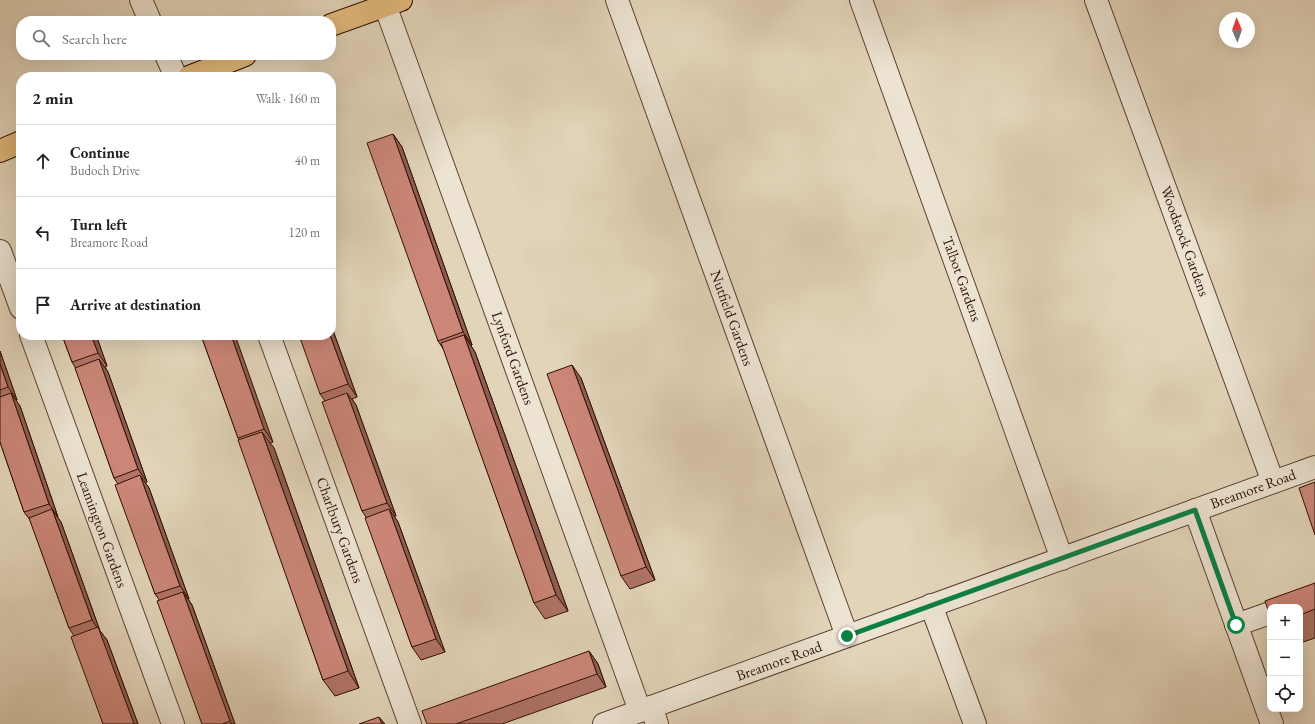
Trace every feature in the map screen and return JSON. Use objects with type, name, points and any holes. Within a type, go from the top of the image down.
[{"type":"main road","points":[[336,23],[393,3]]},
{"type":"main road","points":[[202,72],[232,60]]},
{"type":"main road","points":[[0,151],[16,144]]},
{"type":"street","points":[[141,0],[148,16]]},
{"type":"street","name":"Nutfield Gardens","points":[[617,0],[847,636]]},
{"type":"street","name":"Talbot Gardens","points":[[861,0],[1062,558]]},
{"type":"street","name":"Woodstock Gardens","points":[[1096,0],[1273,482]]},
{"type":"street","name":"Lynford Gardens","points":[[393,3],[649,714]]},
{"type":"street","points":[[168,60],[174,72]]},
{"type":"street","points":[[0,251],[16,294]]},
{"type":"street","name":"Leamington Gardens","points":[[33,340],[173,724]]},
{"type":"street","name":"Charlbury Gardens","points":[[271,340],[410,724]]},
{"type":"street","name":"Breamore Road","points":[[604,724],[649,714],[847,636],[1315,467]]},
{"type":"street","points":[[1195,510],[1272,724]]},
{"type":"street","points":[[932,605],[975,724]]},
{"type":"street","points":[[1236,625],[1267,614]]},
{"type":"building","points":[[393,134],[463,332],[438,341],[367,143]]},
{"type":"building","points":[[464,335],[556,595],[534,603],[441,343]]},
{"type":"building","points":[[64,340],[93,340],[98,353],[72,362]]},
{"type":"building","points":[[203,340],[233,340],[264,429],[238,438]]},
{"type":"building","points":[[301,340],[332,340],[348,384],[320,394]]},
{"type":"building","points":[[99,359],[138,469],[114,478],[75,368]]},
{"type":"building","points":[[0,364],[8,387],[0,390]]},
{"type":"building","points":[[572,365],[646,567],[621,576],[547,374]]},
{"type":"building","points":[[11,393],[49,504],[24,512],[0,442],[0,397]]},
{"type":"building","points":[[347,393],[387,503],[362,511],[322,402]]},
{"type":"building","points":[[262,432],[348,671],[323,680],[238,440]]},
{"type":"building","points":[[140,475],[180,586],[155,594],[115,485]]},
{"type":"building","points":[[1315,482],[1315,535],[1299,488]]},
{"type":"building","points":[[52,509],[92,620],[69,628],[29,518]]},
{"type":"building","points":[[389,509],[436,639],[412,647],[365,518]]},
{"type":"building","points":[[1315,583],[1315,609],[1303,614],[1303,604],[1267,604],[1267,607],[1265,601]]},
{"type":"building","points":[[183,592],[230,721],[222,724],[202,724],[157,601]]},
{"type":"building","points":[[98,627],[134,724],[103,724],[71,637]]},
{"type":"building","points":[[589,651],[597,674],[456,724],[427,724],[422,711]]},
{"type":"building","points":[[379,717],[382,724],[359,724]]},
{"type":"route","points":[[847,636],[1195,510],[1236,625]]}]
